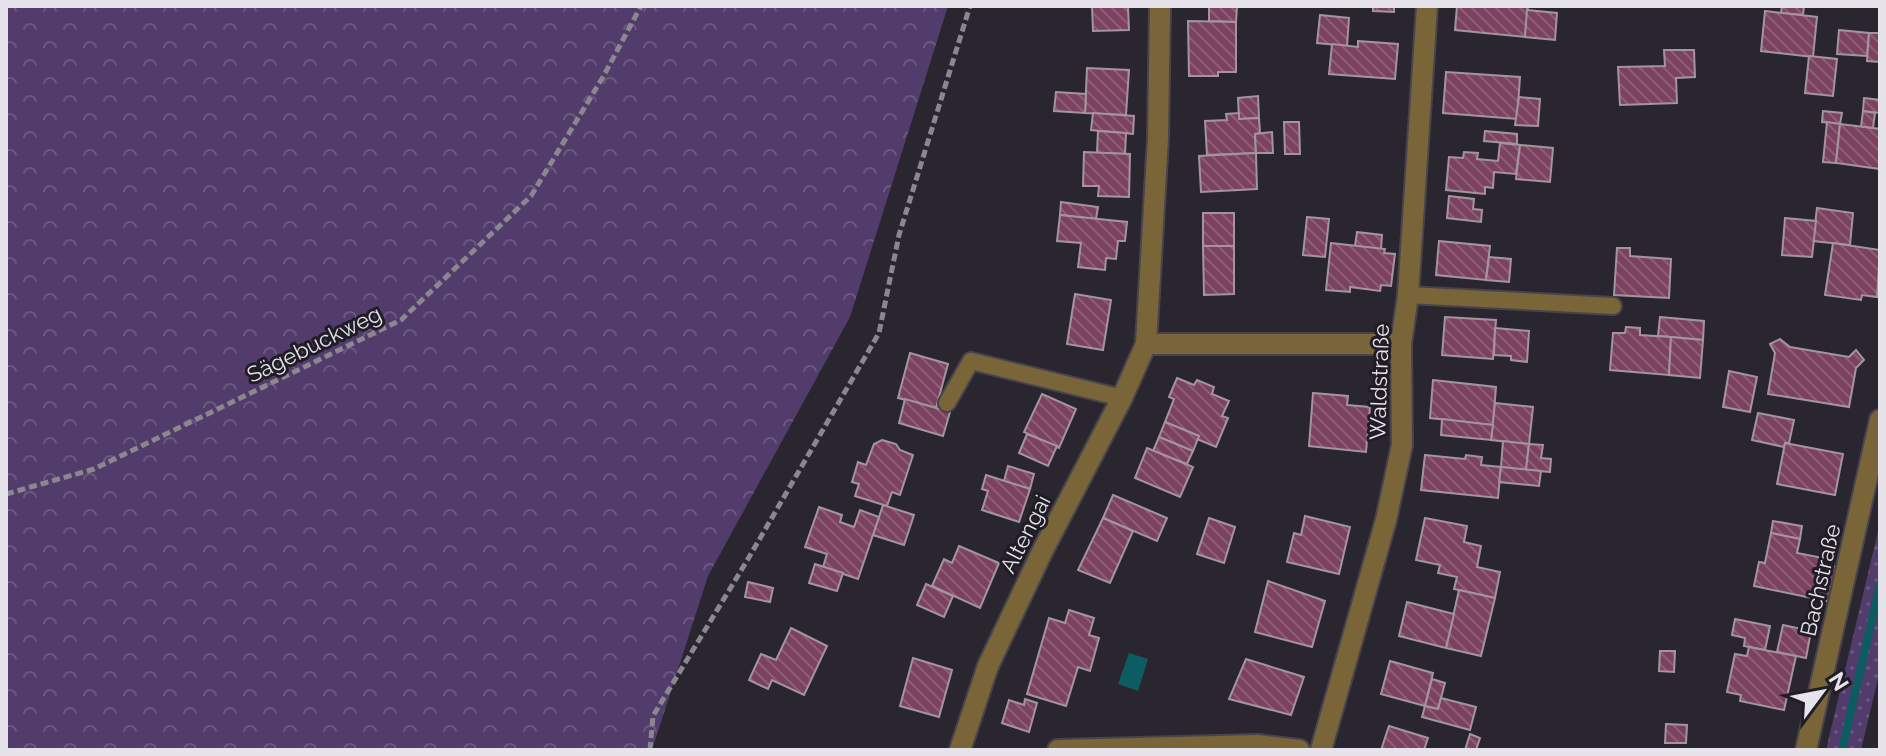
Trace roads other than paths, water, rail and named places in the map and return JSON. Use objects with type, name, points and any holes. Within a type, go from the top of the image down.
[{"type":"street","name":"Altengai","points":[[960,750],[988,666],[1146,344],[1158,138],[1160,6]]},
{"type":"street","name":"Waldstraße","points":[[1321,750],[1386,520],[1402,445],[1401,344],[1408,295],[1427,6]]},
{"type":"street","points":[[1146,344],[1401,344]]},
{"type":"street","name":"Bachstraße","points":[[1806,750],[1880,420]]},
{"type":"street","points":[[1058,750],[1257,745],[1299,750]]},
{"type":"lane","points":[[1408,295],[1613,306]]},
{"type":"lane","points":[[947,403],[971,361],[1122,398]]},
{"type":"water","points":[[1129,653],[1148,659],[1138,691],[1118,684]]},
{"type":"waterway","points":[[1842,750],[1880,584]]}]
